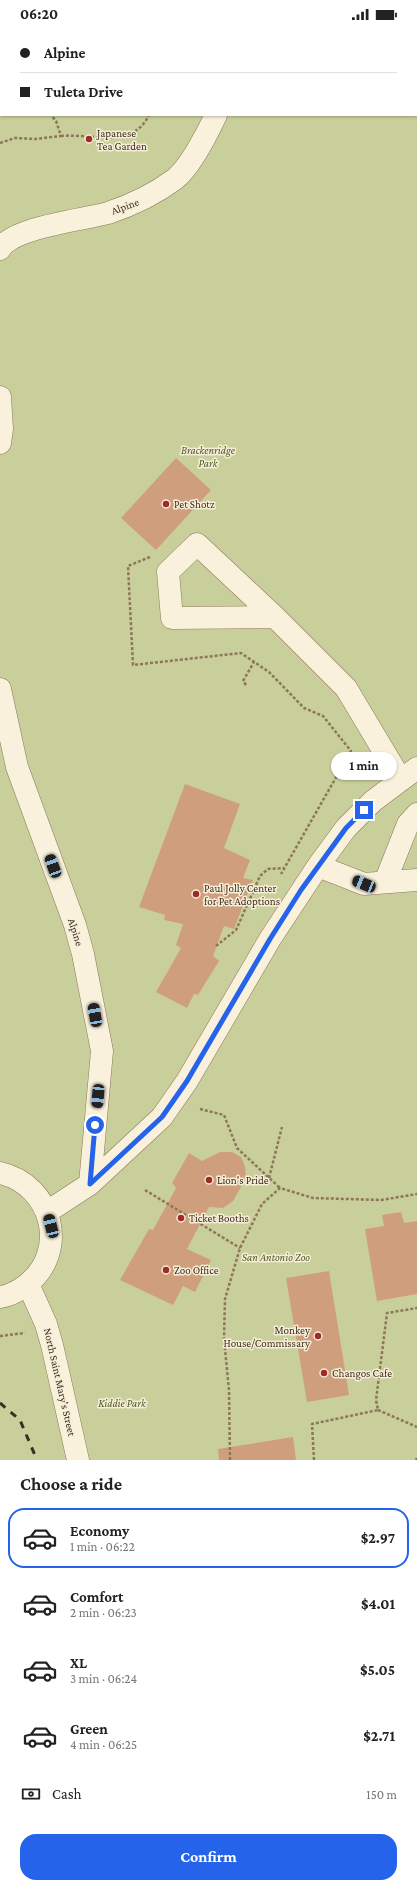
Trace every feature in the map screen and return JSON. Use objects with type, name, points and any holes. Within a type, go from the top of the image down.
[{"type":"street","name":"Alpine","points":[[0,249],[3,244],[18,235],[108,213],[144,199],[177,178],[194,155],[215,116]]},
{"type":"street","points":[[0,397],[2,430],[0,443]]},
{"type":"street","points":[[47,1212],[90,1184],[162,1117],[187,1081],[270,939],[318,866],[352,822],[373,801],[409,774],[346,688],[275,617],[197,544],[168,572],[172,618],[275,617]]},
{"type":"street","name":"Alpine","points":[[0,689],[17,767],[75,925],[83,954],[102,1051],[90,1184]]},
{"type":"street","points":[[384,882],[408,824],[417,814]]},
{"type":"street","points":[[318,866],[364,884],[417,880]]},
{"type":"street","points":[[0,1173],[21,1181],[36,1194],[47,1212],[51,1226],[51,1242],[48,1256],[41,1270],[28,1284],[19,1290],[0,1297]]},
{"type":"street","name":"North Saint Mary's Street","points":[[28,1284],[46,1324],[52,1345],[78,1460]]},
{"type":"path","points":[[52,116],[56,121],[61,136]]},
{"type":"path","points":[[0,144],[15,138],[35,139],[76,134],[111,139],[133,133],[148,116]]},
{"type":"path","points":[[153,557],[128,566],[133,665],[241,653],[269,672],[304,708],[324,716],[351,750],[281,874]]},
{"type":"path","points":[[246,685],[243,681],[244,677],[254,662]]},
{"type":"path","points":[[216,946],[236,930],[260,876],[268,869],[284,868]]},
{"type":"path","points":[[200,1109],[224,1115],[237,1148],[280,1188],[313,1198],[381,1200],[417,1194]]},
{"type":"path","points":[[269,1178],[282,1126]]},
{"type":"path","points":[[230,1460],[229,1390],[224,1339],[225,1299],[240,1248],[262,1204],[280,1188]]},
{"type":"path","points":[[145,1190],[240,1248]]},
{"type":"path","points":[[378,1410],[376,1400],[387,1313],[417,1308]]},
{"type":"path","points":[[314,1460],[312,1424],[378,1410],[417,1427]]},
{"type":"green space","name":"Brackenridge Park","points":[[0,116],[417,116],[417,1460],[0,1460]]},
{"type":"building","name":"Pet Shotz","points":[[176,458],[211,490],[156,550],[121,518]]},
{"type":"building","name":"Paul Jolly Center for Pet Adoptions","points":[[185,784],[240,804],[224,848],[250,860],[243,878],[253,880],[234,929],[224,926],[213,956],[219,961],[198,995],[194,994],[187,1008],[156,992],[181,948],[176,945],[183,924],[164,920],[165,915],[139,907]]},
{"type":"building","points":[[220,1152],[232,1152],[241,1157],[245,1166],[246,1178],[233,1201],[223,1208],[209,1207],[187,1249],[211,1260],[195,1292],[183,1286],[173,1305],[120,1280],[149,1229],[153,1230],[176,1188],[172,1183],[189,1153],[202,1161]]},
{"type":"building","points":[[401,1212],[404,1223],[417,1221],[417,1294],[377,1301],[365,1229],[384,1226],[382,1215]]},
{"type":"building","name":"Monkey House/Commissary","points":[[329,1271],[349,1395],[307,1402],[286,1278]]},
{"type":"building","points":[[293,1437],[296,1460],[219,1460],[218,1449]]},
{"type":"railway","points":[[0,1403],[20,1420],[37,1460]]},
{"type":"place","name":"Japanese Tea Garden","points":[[89,139]]},
{"type":"place","name":"Pet Shotz","points":[[166,504]]},
{"type":"place","name":"Paul Jolly Center for Pet Adoptions","points":[[196,894]]},
{"type":"place","name":"Lion's Pride","points":[[209,1180]]},
{"type":"place","name":"Ticket Booths","points":[[181,1218]]},
{"type":"place","name":"Zoo Office","points":[[166,1270]]},
{"type":"place","name":"Monkey House/Commissary","points":[[318,1336]]},
{"type":"place","name":"Changos Cafe","points":[[324,1373]]},
{"type":"route","points":[[95,1125],[90,1184],[162,1117],[187,1081],[270,939],[301,890],[346,828],[364,810]]},
{"type":"park label","name":"San Antonio Zoo","points":[[276,1257]]},
{"type":"park label","name":"Kiddie Park","points":[[122,1403]]}]
